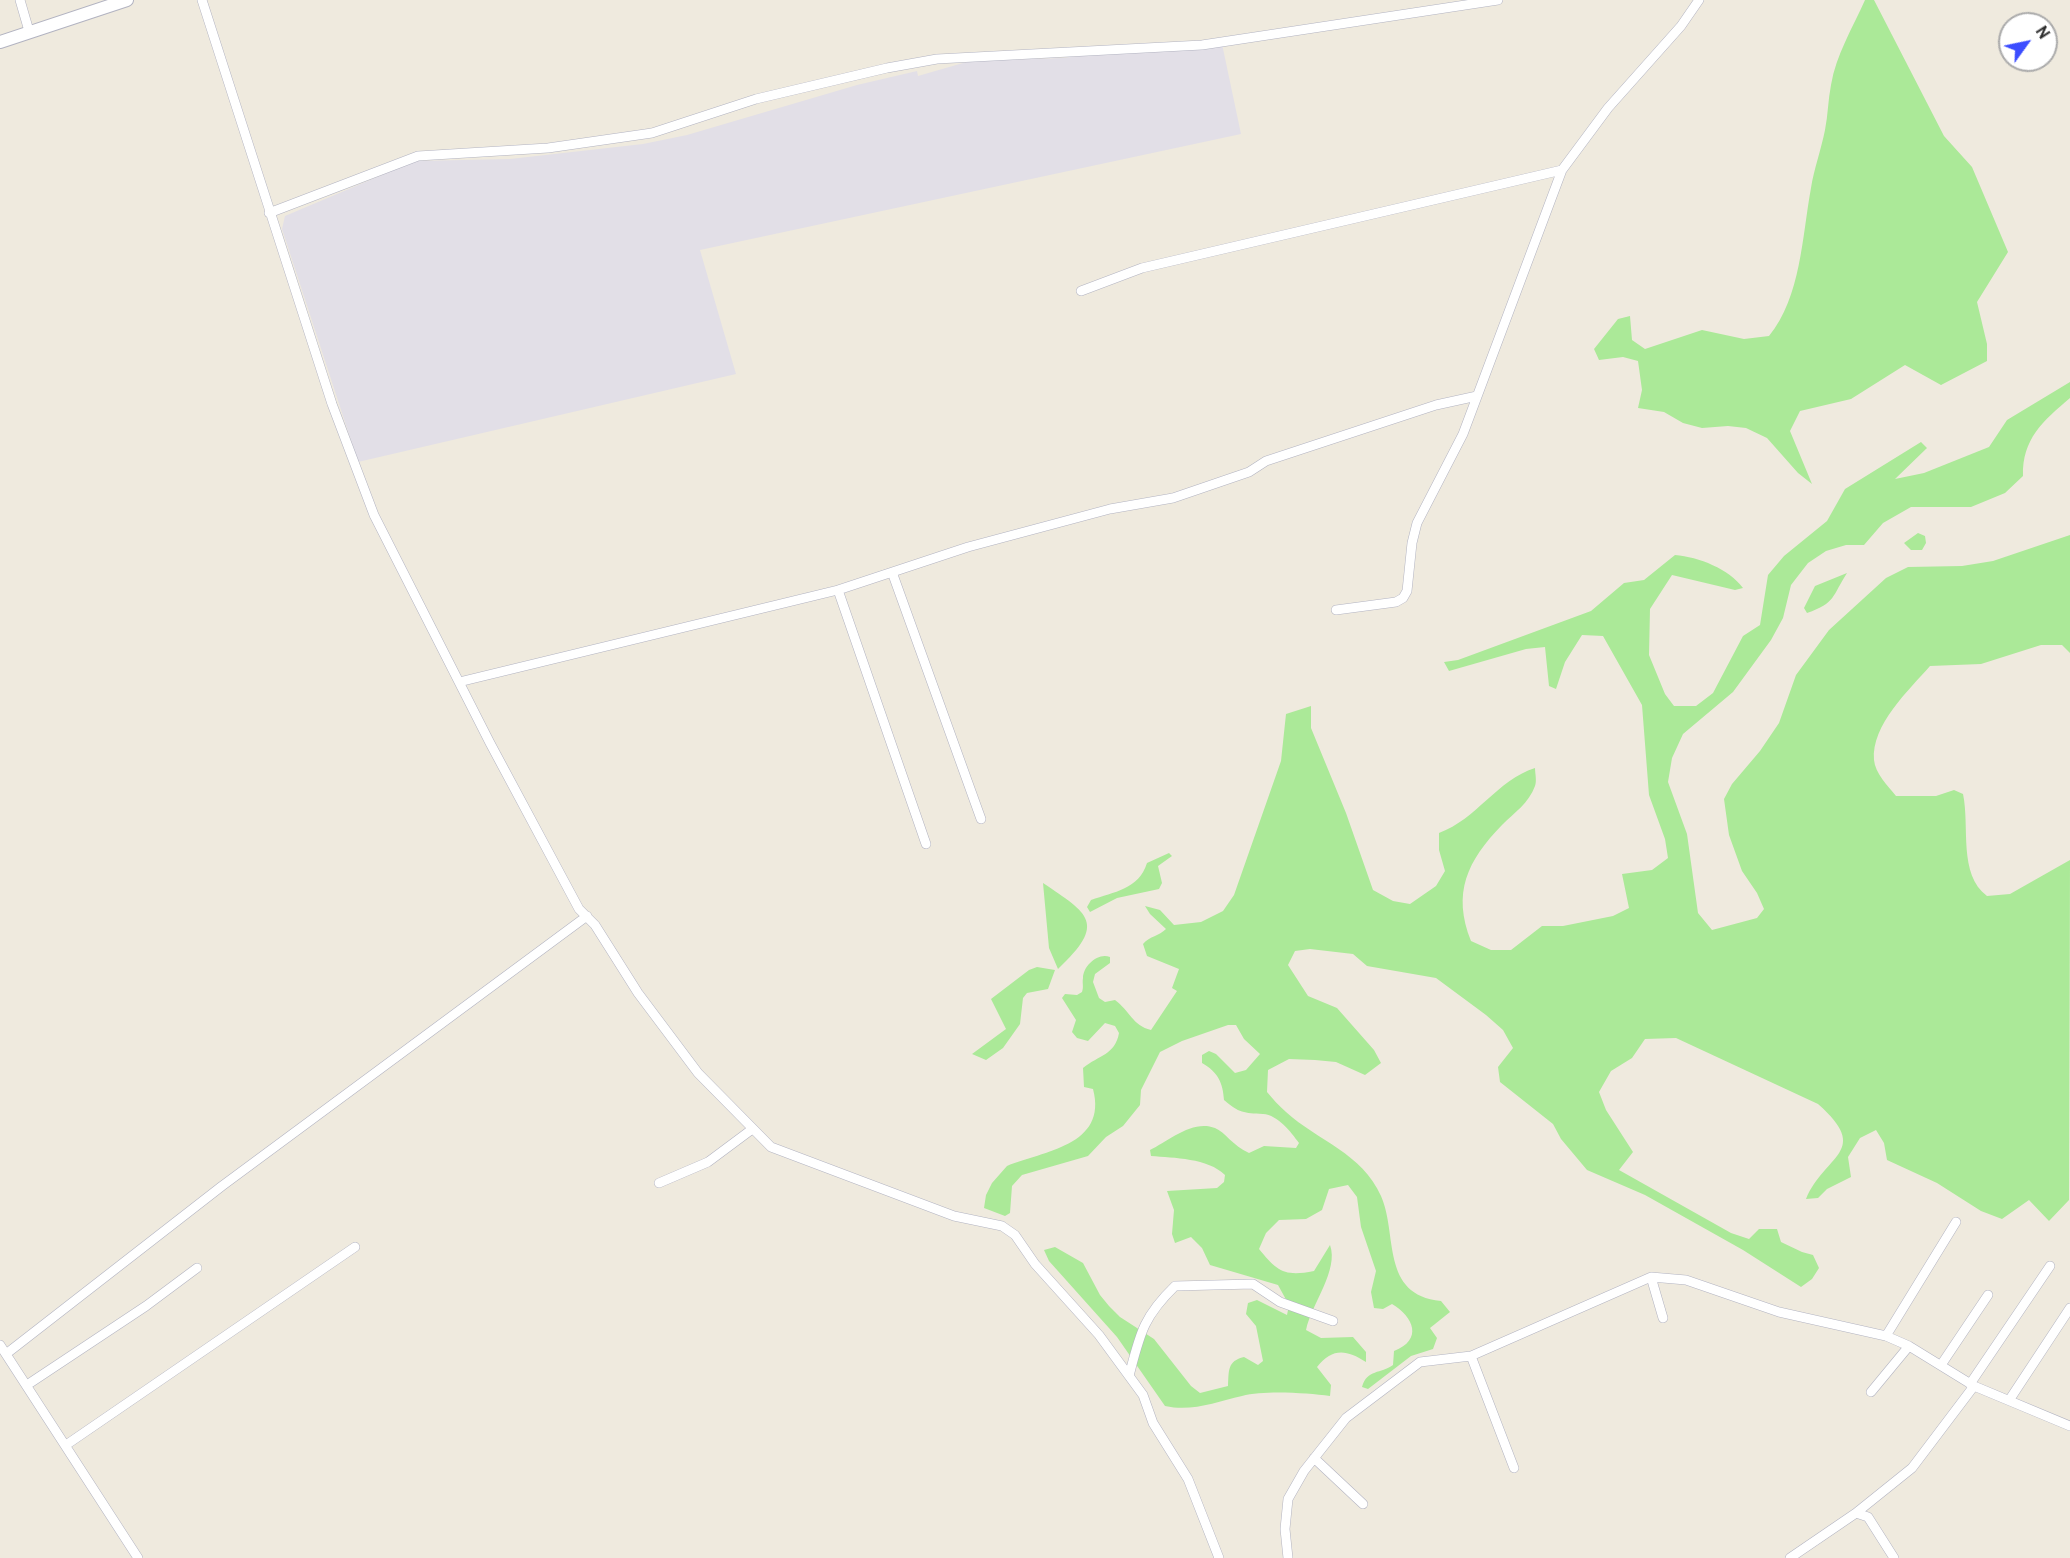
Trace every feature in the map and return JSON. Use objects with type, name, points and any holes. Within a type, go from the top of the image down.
[{"type":"street","points":[[20,0],[29,31]]},
{"type":"street","points":[[0,42],[127,0]]},
{"type":"street","points":[[202,0],[332,404],[374,515],[579,909],[596,925],[618,963],[664,1030],[718,1096],[771,1147],[799,1160],[852,1176],[954,1216],[1002,1226],[1015,1235],[1035,1264],[1099,1335],[1143,1395],[1153,1423],[1188,1479],[1219,1558]]},
{"type":"street","points":[[269,213],[418,156],[548,148],[652,133],[756,99],[887,68],[937,59],[1202,45],[1498,0]]},
{"type":"street","points":[[1336,610],[1396,602],[1403,598],[1407,591],[1412,543],[1418,523],[1449,464],[1477,396],[1562,170],[1608,108],[1681,26],[1699,0]]},
{"type":"street","points":[[1081,291],[1142,268],[1562,170]]},
{"type":"street","points":[[459,682],[838,590],[968,547],[1110,509],[1173,498],[1249,472],[1266,461],[1436,405],[1477,396]]},
{"type":"street","points":[[892,572],[981,819]]},
{"type":"street","points":[[838,590],[926,844]]},
{"type":"street","points":[[6,1354],[222,1186],[587,916]]},
{"type":"street","points":[[659,1183],[708,1162],[751,1130]]},
{"type":"street","points":[[1886,1336],[1956,1222]]},
{"type":"street","points":[[66,1445],[355,1247]]},
{"type":"street","points":[[1790,1558],[1856,1513],[1912,1468],[1972,1385],[2050,1266]]},
{"type":"street","points":[[27,1385],[146,1306],[197,1268]]},
{"type":"street","points":[[1651,1277],[1663,1318]]},
{"type":"street","points":[[1288,1558],[1285,1529],[1288,1499],[1314,1458],[1346,1418],[1420,1362],[1471,1356],[1651,1277],[1686,1280],[1779,1312],[1886,1336],[1910,1346],[1972,1385],[2069,1425]]},
{"type":"street","points":[[1129,1376],[1140,1332],[1154,1306],[1175,1286],[1253,1284],[1280,1302],[1333,1321]]},
{"type":"street","points":[[1941,1365],[1988,1295]]},
{"type":"street","points":[[2010,1399],[2070,1308]]},
{"type":"street","points":[[0,1345],[138,1558]]},
{"type":"street","points":[[1871,1392],[1910,1346]]},
{"type":"street","points":[[1471,1356],[1514,1468]]},
{"type":"street","points":[[1314,1458],[1363,1504]]},
{"type":"street","points":[[1856,1513],[1868,1517],[1894,1558]]},
{"type":"shaded area","points":[[1221,39],[1241,134],[700,250],[736,374],[358,462],[282,229],[285,216],[415,161],[510,159],[643,144],[687,135],[857,85],[917,71],[918,76],[970,61],[1062,58]]},
{"type":"green space","points":[[1865,0],[1874,0],[1944,136],[1972,167],[2008,252],[1977,302],[1987,344],[1987,361],[1941,385],[1905,365],[1851,399],[1800,411],[1790,431],[1812,484],[1798,473],[1767,438],[1746,428],[1728,426],[1702,428],[1683,423],[1664,412],[1638,408],[1642,390],[1638,361],[1623,357],[1599,360],[1594,349],[1618,319],[1630,316],[1632,340],[1645,349],[1702,330],[1744,339],[1769,336],[1788,303],[1799,266],[1812,181],[1825,130],[1833,74]]},
{"type":"green space","points":[[2070,382],[2070,398],[2036,432],[2026,451],[2023,476],[2005,493],[1971,507],[1911,507],[1883,523],[1864,545],[1846,545],[1826,551],[1808,563],[1791,585],[1783,618],[1771,640],[1733,692],[1683,734],[1672,758],[1668,782],[1687,834],[1698,913],[1712,930],[1757,918],[1764,909],[1757,893],[1742,871],[1729,835],[1724,799],[1732,784],[1760,751],[1779,723],[1796,675],[1829,630],[1886,578],[1908,567],[1962,566],[1993,561],[2070,535],[2070,653],[2062,645],[2041,645],[1981,664],[1930,666],[1902,697],[1885,721],[1875,747],[1874,760],[1879,774],[1896,796],[1936,796],[1954,790],[1963,794],[1969,863],[1978,887],[1987,896],[2010,894],[2070,860],[2069,1200],[2049,1221],[2029,1200],[2002,1219],[1981,1211],[1937,1183],[1887,1160],[1884,1143],[1876,1130],[1860,1138],[1848,1157],[1851,1177],[1827,1189],[1818,1198],[1806,1199],[1814,1184],[1839,1153],[1843,1143],[1842,1133],[1834,1120],[1818,1104],[1676,1038],[1645,1039],[1632,1058],[1611,1071],[1599,1092],[1606,1110],[1633,1152],[1619,1170],[1731,1233],[1749,1239],[1759,1229],[1777,1229],[1781,1242],[1813,1255],[1819,1268],[1812,1279],[1801,1287],[1743,1250],[1645,1195],[1587,1170],[1561,1139],[1553,1124],[1500,1082],[1498,1067],[1513,1048],[1503,1030],[1436,978],[1367,966],[1353,954],[1310,949],[1295,951],[1288,965],[1308,996],[1337,1008],[1374,1050],[1381,1063],[1365,1075],[1336,1062],[1289,1059],[1268,1070],[1267,1092],[1298,1122],[1351,1158],[1373,1181],[1386,1211],[1394,1260],[1400,1275],[1408,1287],[1422,1296],[1441,1301],[1450,1312],[1430,1328],[1437,1338],[1433,1349],[1411,1356],[1368,1389],[1362,1387],[1367,1377],[1393,1365],[1394,1351],[1409,1341],[1412,1328],[1406,1315],[1392,1304],[1383,1309],[1374,1308],[1371,1292],[1376,1271],[1361,1227],[1357,1197],[1348,1185],[1329,1189],[1322,1210],[1306,1219],[1279,1220],[1266,1233],[1259,1249],[1276,1267],[1288,1272],[1304,1273],[1314,1271],[1330,1245],[1332,1255],[1328,1276],[1306,1330],[1321,1338],[1353,1337],[1366,1352],[1366,1362],[1340,1352],[1328,1356],[1317,1367],[1331,1385],[1330,1396],[1262,1393],[1194,1407],[1165,1406],[1117,1337],[1049,1261],[1044,1250],[1055,1247],[1083,1263],[1100,1295],[1109,1306],[1120,1317],[1154,1339],[1191,1386],[1200,1393],[1228,1386],[1230,1367],[1234,1361],[1244,1357],[1258,1365],[1263,1361],[1256,1326],[1246,1314],[1248,1303],[1257,1300],[1287,1315],[1289,1305],[1278,1285],[1210,1265],[1202,1248],[1191,1237],[1175,1243],[1172,1234],[1174,1210],[1167,1191],[1217,1188],[1224,1182],[1225,1175],[1218,1169],[1200,1162],[1151,1156],[1150,1150],[1198,1126],[1219,1130],[1238,1147],[1249,1153],[1264,1146],[1296,1148],[1299,1143],[1274,1117],[1242,1111],[1224,1100],[1219,1079],[1202,1063],[1202,1055],[1209,1051],[1216,1054],[1235,1073],[1246,1070],[1260,1054],[1244,1039],[1236,1025],[1228,1025],[1182,1041],[1160,1052],[1141,1090],[1140,1105],[1123,1126],[1106,1137],[1088,1156],[1022,1175],[1012,1186],[1010,1213],[1005,1216],[984,1208],[986,1195],[992,1183],[1007,1166],[1069,1143],[1082,1134],[1091,1123],[1095,1108],[1093,1089],[1084,1087],[1083,1068],[1106,1054],[1114,1046],[1119,1033],[1115,1026],[1105,1023],[1088,1041],[1077,1038],[1072,1032],[1076,1020],[1062,998],[1065,994],[1077,995],[1082,992],[1084,973],[1088,965],[1101,956],[1110,957],[1110,963],[1095,974],[1093,982],[1099,998],[1105,1002],[1115,1000],[1135,1021],[1151,1030],[1177,991],[1172,988],[1179,969],[1147,956],[1143,944],[1166,929],[1145,906],[1160,910],[1174,925],[1201,922],[1223,911],[1234,895],[1281,761],[1286,714],[1311,706],[1311,728],[1346,813],[1373,890],[1393,901],[1410,904],[1436,886],[1445,871],[1439,850],[1439,833],[1465,819],[1509,781],[1535,768],[1536,784],[1529,798],[1490,838],[1466,878],[1463,908],[1465,924],[1471,941],[1491,950],[1511,950],[1542,926],[1563,926],[1613,916],[1629,908],[1622,874],[1652,870],[1668,858],[1665,839],[1649,795],[1642,705],[1603,636],[1582,635],[1565,662],[1556,689],[1549,686],[1545,647],[1526,649],[1449,671],[1444,662],[1458,660],[1591,611],[1624,583],[1644,580],[1675,555],[1684,556],[1713,565],[1730,575],[1743,588],[1735,590],[1672,575],[1650,609],[1649,655],[1665,694],[1674,706],[1696,706],[1713,693],[1743,636],[1760,625],[1768,575],[1784,556],[1827,521],[1845,489],[1921,442],[1927,448],[1895,479],[1924,473],[1989,447],[2007,420]]},
{"type":"green space","points":[[1918,533],[1925,536],[1926,543],[1922,550],[1911,550],[1904,543]]},
{"type":"green space","points":[[1847,573],[1828,602],[1807,613],[1804,608],[1815,586]]},
{"type":"green space","points":[[1169,853],[1172,856],[1158,866],[1162,883],[1159,889],[1117,898],[1090,912],[1087,907],[1091,900],[1117,892],[1132,884],[1143,872],[1147,863]]},
{"type":"green space","points":[[1043,883],[1072,903],[1086,920],[1087,930],[1083,941],[1058,969],[1049,948]]},
{"type":"green space","points":[[1037,967],[1055,970],[1048,989],[1027,993],[1023,998],[1020,1024],[1003,1048],[986,1060],[972,1054],[1006,1029],[991,999],[1029,970]]}]
